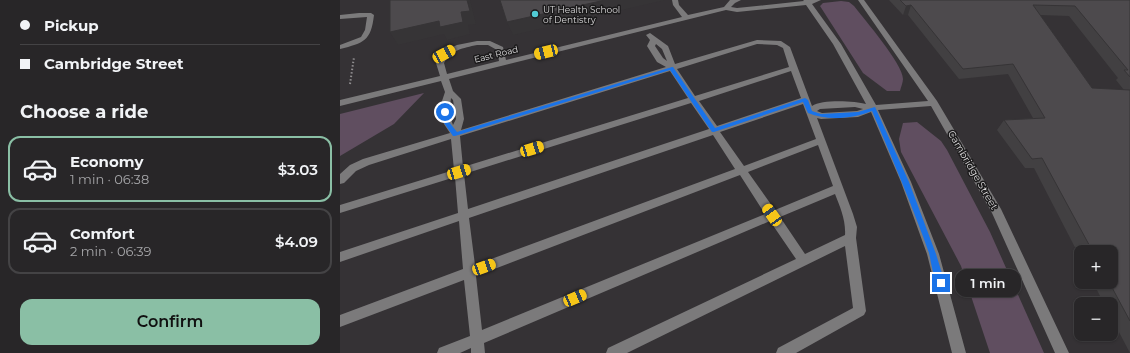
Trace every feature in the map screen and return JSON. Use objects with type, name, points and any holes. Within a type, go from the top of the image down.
[{"type":"street","points":[[675,0],[676,5],[686,18]]},
{"type":"street","points":[[721,0],[726,8]]},
{"type":"street","name":"East Road","points":[[726,8],[733,1],[738,0]]},
{"type":"street","name":"East Road","points":[[340,103],[726,8],[737,10],[818,0]]},
{"type":"street","name":"Cambridge Street","points":[[861,0],[934,103],[997,212],[1062,353]]},
{"type":"street","points":[[807,2],[836,44],[873,108],[906,182],[933,254],[959,353]]},
{"type":"street","points":[[340,17],[371,15],[369,33],[364,39],[340,47]]},
{"type":"street","points":[[645,28],[653,40],[651,46],[660,60],[672,68],[803,260]]},
{"type":"street","points":[[340,180],[353,168],[366,162],[455,134],[757,42],[778,43],[786,47],[848,214],[851,227],[850,238],[860,311],[783,353]]},
{"type":"street","points":[[478,353],[455,134],[460,119],[457,99],[449,92],[440,63],[444,54],[457,47],[477,43],[490,43],[500,48],[503,62]]},
{"type":"street","points":[[340,209],[794,68]]},
{"type":"street","points":[[449,92],[444,103],[446,123],[455,134]]},
{"type":"street","points":[[340,257],[805,100]]},
{"type":"street","points":[[810,112],[821,116],[858,114],[873,108],[934,103]]},
{"type":"street","points":[[340,321],[820,141]]},
{"type":"street","points":[[444,353],[838,188]]},
{"type":"street","points":[[612,353],[850,238]]},
{"type":"path","points":[[350,84],[356,42]]},
{"type":"shaded area","points":[[841,1],[849,2],[854,6],[897,63],[903,79],[900,91],[887,91],[863,73],[820,6],[823,3]]},
{"type":"shaded area","points":[[424,93],[394,124],[340,156],[340,114]]},
{"type":"shaded area","points":[[917,122],[941,141],[947,150],[990,232],[1044,353],[990,353],[961,266],[901,152],[899,139],[903,123]]},
{"type":"building","points":[[390,0],[467,0],[470,11],[461,12],[463,22],[440,27],[439,21],[390,32]]},
{"type":"building","points":[[500,0],[605,0],[507,22]]},
{"type":"building","points":[[900,0],[1130,0],[1130,77],[1124,70],[1128,70],[1075,6],[1033,5],[1092,88],[1130,90],[1130,321],[1113,289],[1118,289],[1118,245],[1089,245],[1042,158],[1032,159],[1004,120],[1045,118],[1013,64],[963,69],[911,5],[906,6]]},
{"type":"place","name":"UT Health School of Dentistry","points":[[535,14]]},
{"type":"route","points":[[445,112],[446,123],[455,134],[672,68],[714,130],[805,100],[810,112],[821,116],[858,114],[873,108],[906,182],[933,254],[941,283]]}]
